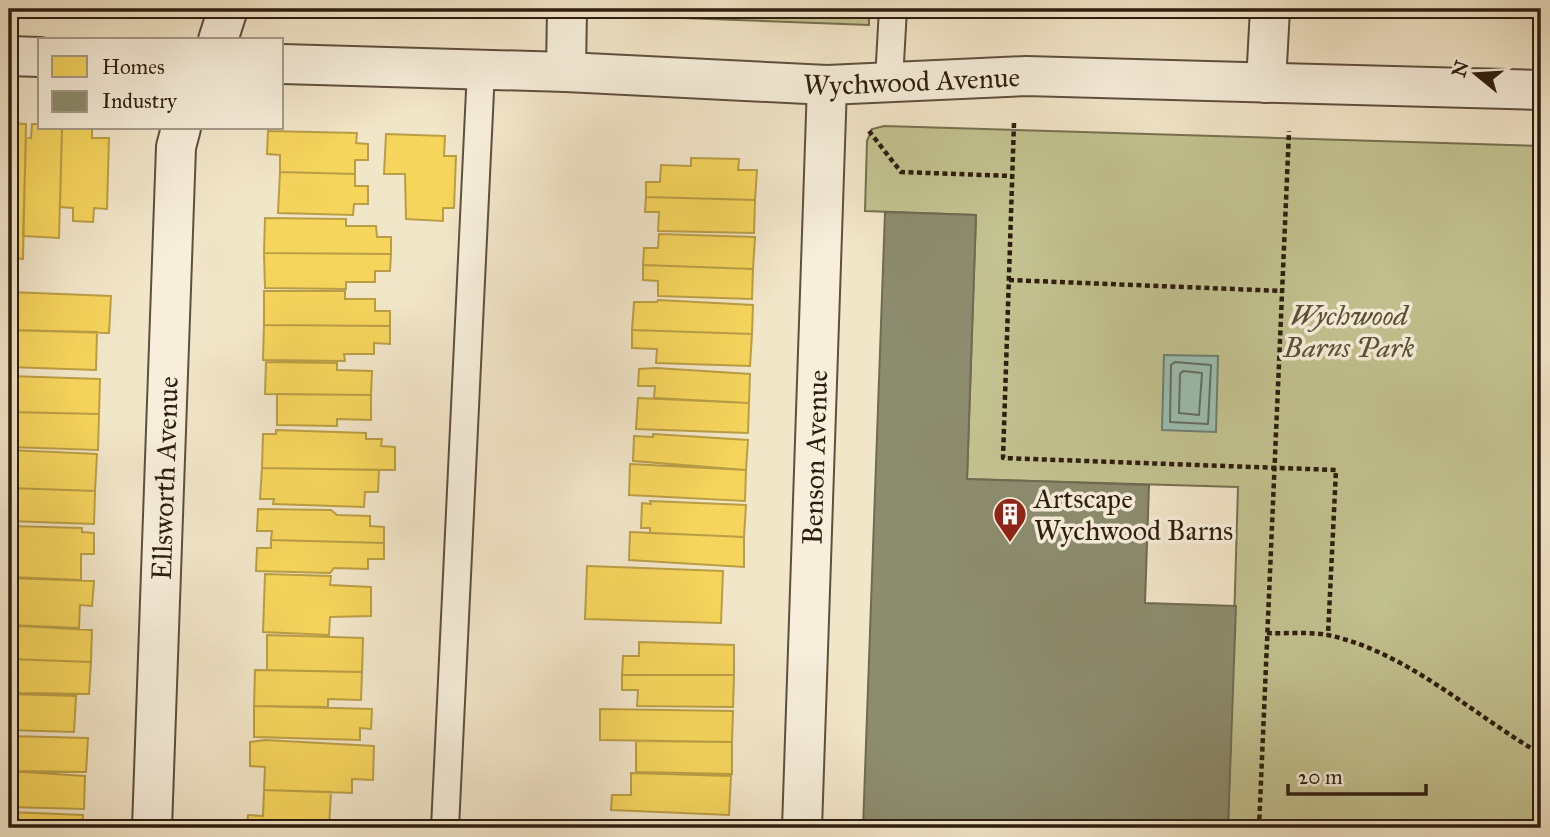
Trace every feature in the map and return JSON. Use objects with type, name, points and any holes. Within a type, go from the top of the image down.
[{"type":"street","points":[[219,38],[228,9]]},
{"type":"street","points":[[566,72],[567,9]]},
{"type":"street","points":[[1266,83],[1270,9]]},
{"type":"street","points":[[9,56],[38,57]]},
{"type":"street","name":"Wychwood Avenue","points":[[284,64],[566,72],[827,85],[889,80],[1026,76],[1541,90]]},
{"type":"street","name":"Benson Avenue","points":[[802,828],[827,85]]},
{"type":"street","name":"Ellsworth Avenue","points":[[152,828],[176,147],[180,130]]},
{"type":"lane","points":[[889,80],[893,9]]},
{"type":"lane","points":[[445,828],[481,70]]},
{"type":"path","points":[[1014,123],[1003,458],[1336,470],[1328,635]]},
{"type":"path","points":[[864,125],[901,172],[1012,176]]},
{"type":"path","points":[[1259,828],[1289,131]]},
{"type":"path","points":[[1009,280],[1283,291]]},
{"type":"path","points":[[1268,633],[1328,635],[1355,642],[1415,672],[1541,754]]},
{"type":"green space","points":[[620,9],[869,9],[869,25],[629,16]]},
{"type":"green space","name":"Wychwood Barns Park","points":[[884,126],[1541,146],[1541,828],[1228,828],[1238,487],[967,479],[976,215],[865,211],[867,141],[872,129]]},
{"type":"water","points":[[1164,355],[1218,356],[1216,432],[1162,430]]},
{"type":"building: Homes","points":[[1084,9],[1172,9],[1172,18],[1084,15]]},
{"type":"building: Homes","points":[[9,123],[26,124],[23,259],[9,258]]},
{"type":"building: Homes","points":[[32,124],[38,124],[38,130],[62,130],[59,238],[23,236],[26,137],[31,138]]},
{"type":"building: Homes","points":[[62,130],[92,130],[92,138],[109,138],[107,209],[94,208],[93,222],[73,221],[73,208],[60,207]]},
{"type":"building: Homes","points":[[268,131],[357,133],[356,143],[368,144],[368,160],[355,160],[355,174],[280,172],[280,155],[267,154]]},
{"type":"building: Homes","points":[[386,134],[445,136],[444,156],[456,156],[454,208],[443,208],[443,221],[406,219],[405,174],[384,174]]},
{"type":"building: Homes","points":[[691,158],[739,159],[738,170],[757,170],[755,200],[646,197],[646,182],[660,182],[661,165],[691,166]]},
{"type":"building: Homes","points":[[280,172],[355,174],[355,186],[368,186],[368,204],[354,204],[353,215],[278,213]]},
{"type":"building: Homes","points":[[646,197],[755,200],[754,233],[658,231],[659,212],[645,212]]},
{"type":"building: Homes","points":[[265,218],[346,219],[346,226],[376,226],[377,237],[391,237],[391,254],[264,253]]},
{"type":"building: Homes","points":[[659,234],[755,237],[753,269],[643,265],[644,248],[658,248]]},
{"type":"building: Homes","points":[[264,253],[391,254],[390,271],[375,271],[375,282],[346,282],[346,289],[265,288]]},
{"type":"building: Homes","points":[[643,265],[753,269],[752,299],[658,296],[658,281],[643,280]]},
{"type":"building: Homes","points":[[264,291],[345,291],[345,299],[375,299],[375,311],[390,311],[390,326],[264,325]]},
{"type":"building: Homes","points":[[9,292],[111,296],[109,333],[9,330]]},
{"type":"building: Homes","points":[[658,300],[753,305],[752,334],[632,330],[634,302]]},
{"type":"building: Homes","points":[[264,325],[390,326],[390,344],[374,343],[374,354],[344,354],[345,361],[263,360]]},
{"type":"building: Homes","points":[[9,330],[97,332],[96,370],[9,367]]},
{"type":"building: Homes","points":[[632,330],[752,334],[750,366],[656,363],[657,349],[632,348]]},
{"type":"building: Homes","points":[[266,362],[337,363],[337,370],[372,371],[371,395],[265,394]]},
{"type":"building: Homes","points":[[639,369],[750,374],[749,403],[654,398],[655,386],[638,386]]},
{"type":"building: Homes","points":[[9,376],[100,379],[99,414],[9,412]]},
{"type":"building: Homes","points":[[277,394],[371,395],[371,420],[337,419],[337,426],[277,425]]},
{"type":"building: Homes","points":[[638,398],[749,403],[748,433],[636,429]]},
{"type":"building: Homes","points":[[9,412],[99,414],[98,450],[9,447]]},
{"type":"building: Homes","points":[[276,430],[366,433],[366,439],[382,439],[381,446],[395,447],[395,470],[262,468],[263,434],[276,434]]},
{"type":"building: Homes","points":[[653,434],[748,440],[746,470],[633,461],[634,436],[653,437]]},
{"type":"building: Homes","points":[[9,450],[97,454],[95,491],[9,488]]},
{"type":"building: Homes","points":[[630,464],[746,470],[745,501],[629,495]]},
{"type":"building: Homes","points":[[262,468],[379,470],[378,492],[365,492],[364,507],[273,504],[274,499],[260,499]]},
{"type":"building: Homes","points":[[9,488],[95,491],[94,524],[9,521]]},
{"type":"building: Homes","points":[[650,501],[746,505],[744,537],[650,533],[650,528],[641,528],[642,503],[651,504]]},
{"type":"building: Homes","points":[[258,509],[331,510],[337,515],[370,516],[370,526],[384,527],[384,543],[271,540],[272,531],[257,531]]},
{"type":"building: Homes","points":[[9,526],[82,528],[82,532],[94,533],[94,554],[81,554],[81,580],[9,577]]},
{"type":"building: Homes","points":[[630,532],[744,537],[744,567],[629,560]]},
{"type":"building: Homes","points":[[271,540],[384,543],[384,559],[368,559],[368,569],[334,568],[330,573],[256,571],[257,548],[271,548]]},
{"type":"building: Homes","points":[[587,566],[723,571],[721,623],[585,619]]},
{"type":"building: Homes","points":[[265,574],[331,576],[330,585],[371,587],[371,616],[330,617],[329,635],[263,632]]},
{"type":"building: Homes","points":[[9,578],[94,581],[92,606],[80,605],[79,628],[9,625]]},
{"type":"building: Homes","points":[[20,626],[92,630],[91,662],[9,659],[9,631],[16,631]]},
{"type":"building: Homes","points":[[267,635],[363,638],[362,672],[267,670]]},
{"type":"building: Homes","points":[[639,642],[734,645],[734,675],[622,675],[623,656],[639,656]]},
{"type":"building: Homes","points":[[9,659],[91,662],[89,694],[20,693],[9,688]]},
{"type":"building: Homes","points":[[255,670],[362,672],[361,700],[328,699],[328,707],[254,706]]},
{"type":"building: Homes","points":[[622,675],[734,675],[733,707],[637,706],[638,690],[622,690]]},
{"type":"building: Homes","points":[[9,694],[76,696],[74,732],[9,730]]},
{"type":"building: Homes","points":[[254,706],[372,709],[371,729],[360,728],[360,740],[254,737]]},
{"type":"building: Homes","points":[[600,709],[733,711],[732,742],[600,740]]},
{"type":"building: Homes","points":[[9,736],[88,738],[86,772],[9,771]]},
{"type":"building: Homes","points":[[265,740],[374,746],[373,780],[352,779],[352,793],[264,790],[265,767],[250,766],[250,742]]},
{"type":"building: Homes","points":[[636,741],[732,742],[732,774],[636,772]]},
{"type":"building: Homes","points":[[9,771],[85,776],[84,809],[9,807]]},
{"type":"building: Homes","points":[[631,773],[731,776],[729,815],[611,810],[612,795],[631,795]]},
{"type":"building: Homes","points":[[264,790],[331,792],[329,828],[247,828],[248,815],[263,816]]},
{"type":"building: Homes","points":[[9,812],[83,815],[82,828],[9,828]]},
{"type":"building: Industry","name":"Artscape Wychwood Barns","points":[[885,212],[976,215],[967,479],[1149,485],[1145,603],[1236,606],[1228,828],[863,828]]},
{"type":"place","name":"Artscape Wychwood Barns","points":[[1010,544]]}]
